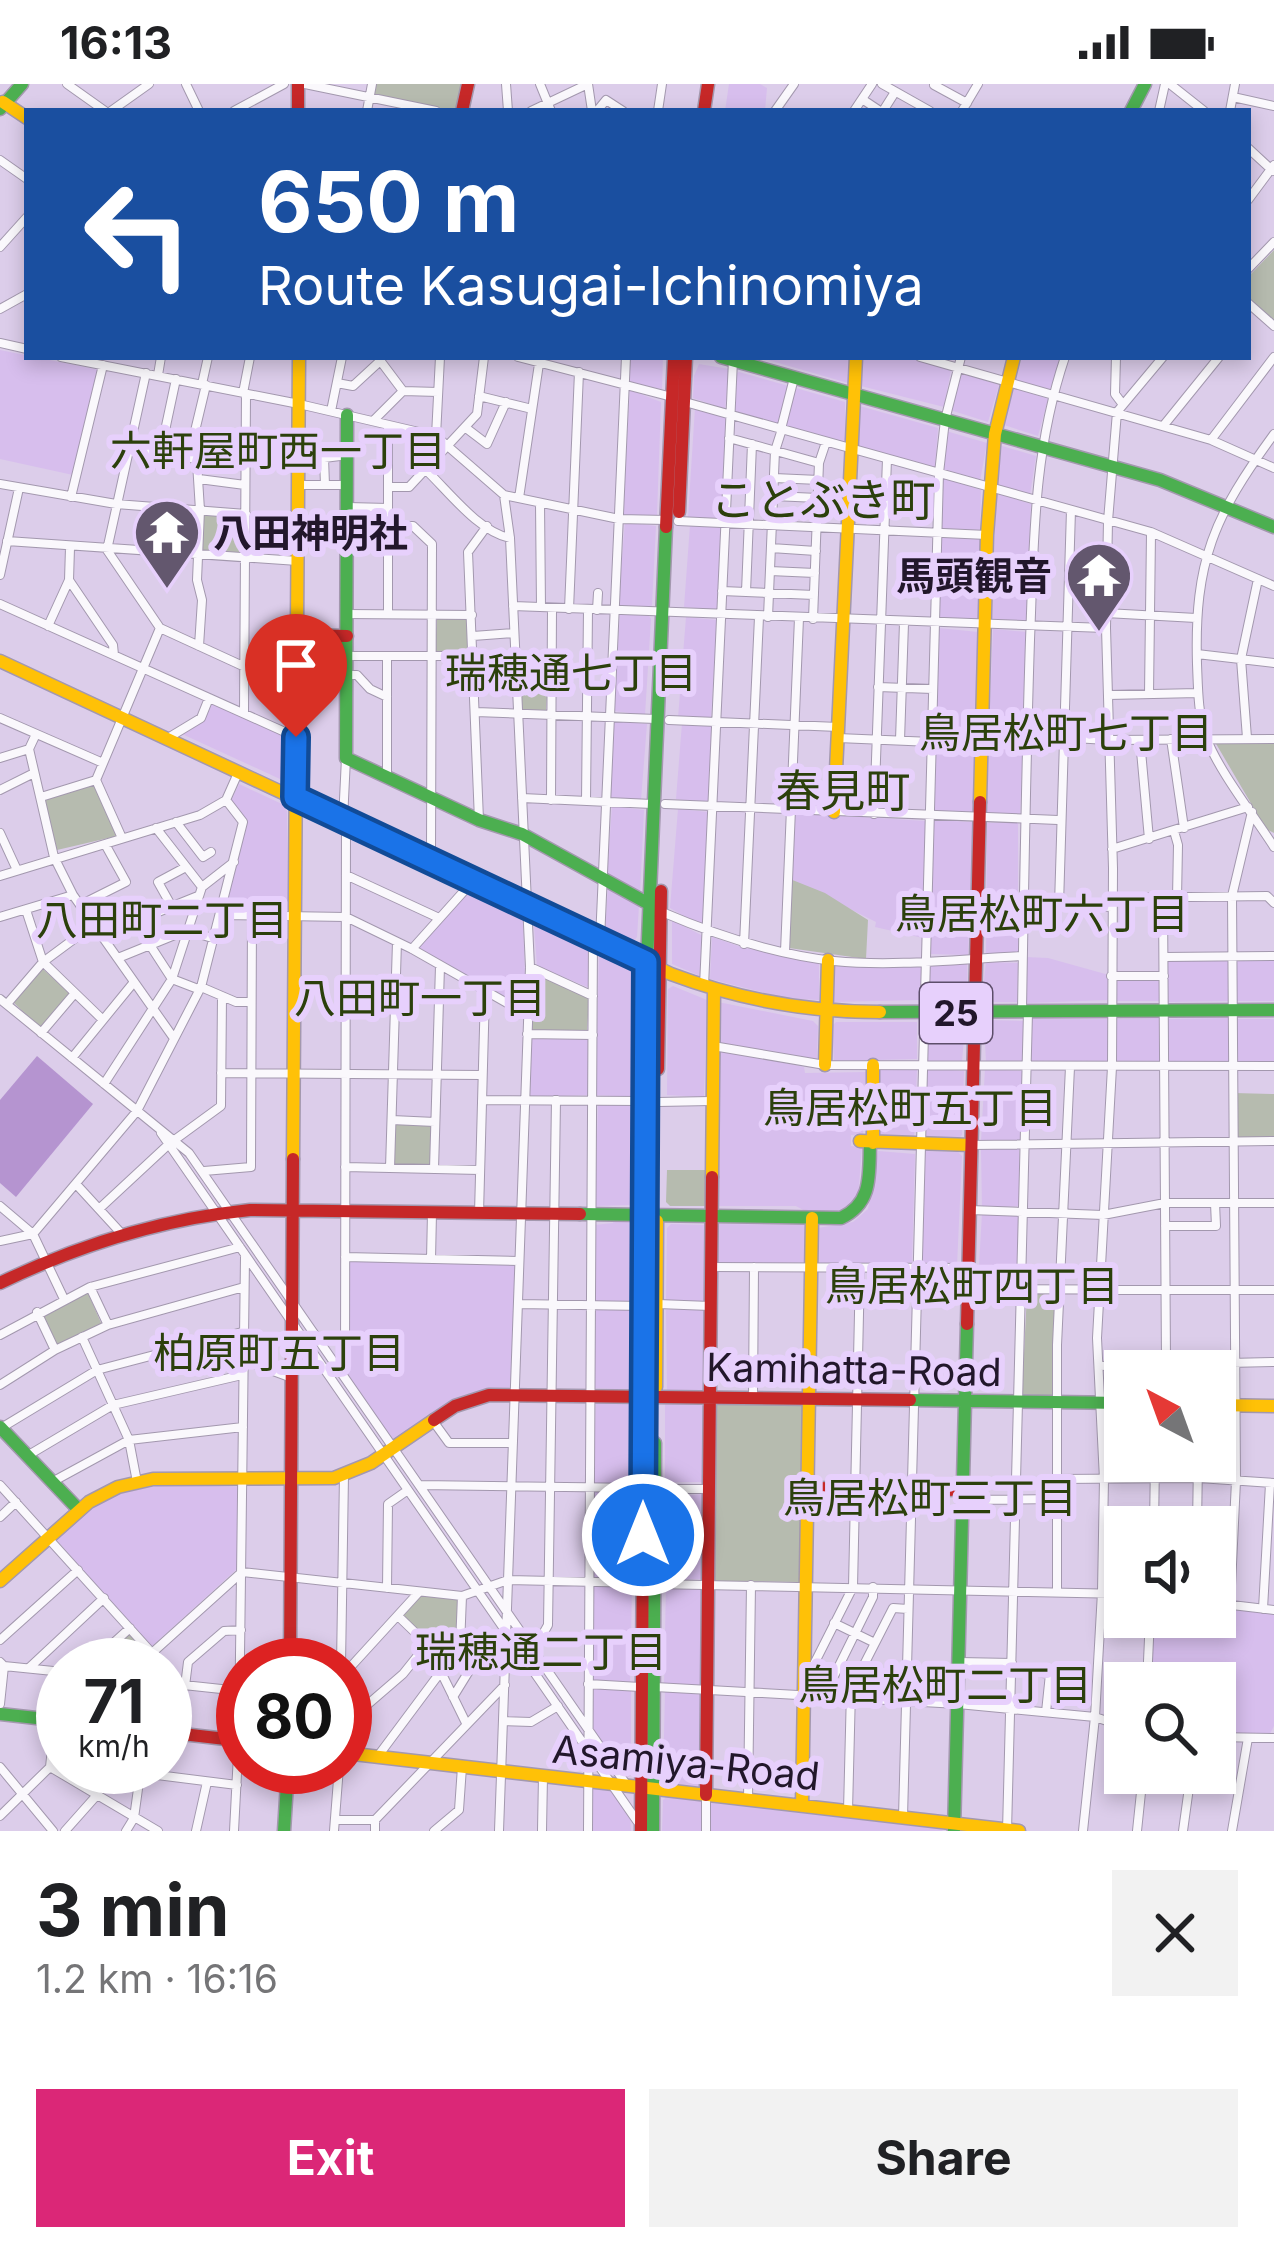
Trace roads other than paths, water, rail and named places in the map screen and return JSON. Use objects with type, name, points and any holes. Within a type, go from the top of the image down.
[{"type":"main road","points":[[2,104],[22,84]]},
{"type":"main road","points":[[291,1638],[298,360]]},
{"type":"main road","points":[[649,1829],[640,1787],[648,1687],[653,965],[678,400],[674,360]]},
{"type":"main road","points":[[678,400],[685,360]]},
{"type":"main road","points":[[736,360],[1183,487],[1274,527]]},
{"type":"main road","points":[[834,812],[856,360]]},
{"type":"main road","points":[[954,1827],[987,535],[995,434],[1013,360]]},
{"type":"main road","points":[[347,415],[346,758],[478,820],[522,834],[655,908]]},
{"type":"main road","points":[[297,635],[347,636]]},
{"type":"main road","name":"25","points":[[0,661],[709,990],[789,1009],[825,1012],[1274,1010]]},
{"type":"main road","points":[[825,1065],[828,960]]},
{"type":"main road","points":[[706,1795],[709,990]]},
{"type":"main road","points":[[0,1283],[120,1232],[224,1212],[842,1218],[861,1208],[867,1195],[873,1065]]},
{"type":"main road","points":[[868,1143],[971,1145]]},
{"type":"main road","points":[[802,1806],[808,1670],[812,1218]]},
{"type":"main road","name":"Kamihatta-Road","points":[[0,1581],[79,1510],[108,1491],[137,1482],[344,1475],[477,1398],[515,1393],[1104,1403]]},
{"type":"main road","points":[[1236,1405],[1274,1406]]},
{"type":"main road","points":[[0,1427],[79,1510]]},
{"type":"main road","points":[[808,1488],[911,1489],[963,1495]]},
{"type":"main road","points":[[0,1714],[36,1718]]},
{"type":"main road","name":"Asamiya-Road","points":[[372,1755],[1019,1831]]},
{"type":"main road","points":[[284,1831],[286,1794]]},
{"type":"street","points":[[67,84],[82,88],[105,108]]},
{"type":"street","points":[[113,108],[149,84]]},
{"type":"street","points":[[238,108],[264,88],[284,84]]},
{"type":"street","points":[[302,84],[410,108]]},
{"type":"street","points":[[368,108],[372,84]]},
{"type":"street","points":[[540,84],[549,107],[588,84]]},
{"type":"street","points":[[856,108],[872,84]]},
{"type":"street","points":[[882,84],[924,108]]},
{"type":"street","points":[[934,85],[964,107],[977,84]]},
{"type":"street","points":[[1168,84],[1200,108]]},
{"type":"street","points":[[1231,108],[1235,84]]},
{"type":"street","points":[[884,108],[895,92]]},
{"type":"street","points":[[1233,97],[1274,106]]},
{"type":"street","points":[[862,99],[877,108]]},
{"type":"street","points":[[126,101],[135,108]]},
{"type":"street","points":[[0,160],[24,177]]},
{"type":"street","points":[[0,179],[10,167]]},
{"type":"street","points":[[1251,196],[1273,168]]},
{"type":"street","points":[[0,247],[24,220]]},
{"type":"street","points":[[1251,266],[1274,242]]},
{"type":"street","points":[[1251,247],[1261,256]]},
{"type":"street","points":[[1251,306],[1274,326]]},
{"type":"street","points":[[1251,317],[1256,311]]},
{"type":"street","points":[[1211,440],[1274,357]]},
{"type":"street","points":[[81,360],[436,436],[504,494],[619,519],[987,535]]},
{"type":"street","points":[[158,375],[160,360]]},
{"type":"street","points":[[199,646],[195,431],[208,360]]},
{"type":"street","points":[[244,713],[245,393],[250,360]]},
{"type":"street","points":[[331,411],[341,360]]},
{"type":"street","points":[[337,383],[353,386],[379,360]]},
{"type":"street","points":[[381,360],[403,391]]},
{"type":"street","points":[[436,436],[440,360]]},
{"type":"street","points":[[388,487],[409,487],[477,414],[484,360]]},
{"type":"street","points":[[519,498],[540,360],[1150,532],[1274,586]]},
{"type":"street","points":[[588,1831],[593,996],[603,880],[626,360]]},
{"type":"street","points":[[709,990],[707,932],[729,360]]},
{"type":"street","points":[[1007,1830],[1025,1145],[1023,820],[1035,500],[1040,446],[1064,360]]},
{"type":"street","points":[[1116,360],[1114,394],[1121,402]]},
{"type":"street","points":[[1083,1831],[1102,1592],[1099,1292],[1112,1067],[1108,521],[1117,412],[1160,360]]},
{"type":"street","points":[[1164,425],[1217,360]]},
{"type":"street","points":[[902,1817],[939,473],[959,362],[1007,382],[1211,440],[1274,468]]},
{"type":"street","points":[[71,497],[103,365]]},
{"type":"street","points":[[569,609],[579,372]]},
{"type":"street","points":[[146,373],[107,550],[160,628],[245,667]]},
{"type":"street","points":[[744,944],[754,724],[769,593],[775,451],[795,378]]},
{"type":"street","points":[[160,454],[176,379]]},
{"type":"street","points":[[373,421],[403,391],[438,392]]},
{"type":"street","points":[[479,396],[532,409]]},
{"type":"street","points":[[466,428],[487,444],[506,402]]},
{"type":"street","points":[[388,425],[388,614]]},
{"type":"street","points":[[1274,434],[1226,505],[1206,554],[1196,618],[1198,693],[1206,739],[1274,848]]},
{"type":"street","points":[[729,438],[819,463]]},
{"type":"street","points":[[813,619],[819,463],[826,442]]},
{"type":"street","points":[[746,592],[752,445]]},
{"type":"street","points":[[129,447],[196,459]]},
{"type":"street","points":[[325,485],[324,458],[348,455]]},
{"type":"street","points":[[874,814],[887,459]]},
{"type":"street","points":[[426,470],[487,526],[510,538]]},
{"type":"street","points":[[774,478],[819,480]]},
{"type":"street","points":[[199,479],[246,485]]},
{"type":"street","points":[[0,484],[116,504],[246,514]]},
{"type":"street","points":[[298,485],[348,485]]},
{"type":"street","points":[[0,575],[19,488]]},
{"type":"street","points":[[499,1831],[530,967],[504,494]]},
{"type":"street","points":[[773,496],[818,498]]},
{"type":"street","points":[[540,503],[552,663],[551,800]]},
{"type":"street","points":[[348,507],[388,508]]},
{"type":"street","points":[[1059,905],[1070,510]]},
{"type":"street","points":[[388,526],[413,526],[432,544],[428,860]]},
{"type":"street","points":[[478,820],[468,552],[487,526]]},
{"type":"street","points":[[1149,694],[1150,532]]},
{"type":"street","points":[[7,542],[298,561]]},
{"type":"street","points":[[48,626],[69,580],[70,548]]},
{"type":"street","points":[[771,548],[816,551]]},
{"type":"street","points":[[770,571],[815,573]]},
{"type":"street","points":[[1247,738],[1241,659],[1258,579]]},
{"type":"street","points":[[69,580],[113,645],[114,655]]},
{"type":"street","points":[[722,591],[814,595]]},
{"type":"street","points":[[586,801],[593,610],[598,593]]},
{"type":"street","points":[[513,606],[1106,628]]},
{"type":"street","points":[[2,608],[296,737]]},
{"type":"street","points":[[1106,613],[1196,618]]},
{"type":"street","points":[[347,614],[472,615]]},
{"type":"street","points":[[784,952],[799,618]]},
{"type":"street","points":[[900,740],[904,623]]},
{"type":"street","points":[[122,838],[96,780],[160,628]]},
{"type":"street","points":[[472,636],[514,633]]},
{"type":"street","points":[[1197,654],[1274,662]]},
{"type":"street","points":[[347,656],[473,656]]},
{"type":"street","points":[[387,656],[387,777]]},
{"type":"street","points":[[516,662],[552,663]]},
{"type":"street","points":[[347,675],[357,675],[370,689],[387,697]]},
{"type":"street","points":[[878,687],[933,689]]},
{"type":"street","points":[[1108,695],[1198,693]]},
{"type":"street","points":[[168,738],[200,718],[209,698]]},
{"type":"street","points":[[476,712],[794,725],[877,740],[932,742]]},
{"type":"street","points":[[0,718],[103,763]]},
{"type":"street","points":[[932,730],[1108,740],[1274,739]]},
{"type":"street","points":[[36,734],[29,749],[54,857],[73,896],[174,1038]]},
{"type":"street","points":[[1140,740],[1149,839]]},
{"type":"street","points":[[1171,740],[1179,830],[1177,898]]},
{"type":"street","points":[[0,758],[29,749]]},
{"type":"street","points":[[340,1371],[345,1363],[346,758]]},
{"type":"street","points":[[0,876],[176,822],[226,800],[238,771]]},
{"type":"street","points":[[0,790],[34,773]]},
{"type":"street","points":[[40,796],[96,780]]},
{"type":"street","points":[[521,798],[1058,820]]},
{"type":"street","points":[[0,1241],[33,1234],[136,1111],[200,988],[243,822],[226,800]]},
{"type":"street","points":[[1112,849],[1250,809]]},
{"type":"street","points":[[1234,1350],[1232,896],[1250,809]]},
{"type":"street","points":[[176,822],[203,857],[211,851]]},
{"type":"street","points":[[104,1084],[172,979],[200,891],[156,828]]},
{"type":"street","points":[[2,840],[17,870]]},
{"type":"street","points":[[80,905],[126,882],[104,843]]},
{"type":"street","points":[[101,935],[172,907],[236,861]]},
{"type":"street","points":[[172,907],[158,882],[186,867]]},
{"type":"street","points":[[346,875],[439,918]]},
{"type":"street","points":[[412,950],[473,881]]},
{"type":"street","points":[[0,904],[2,917],[73,896]]},
{"type":"street","points":[[1023,904],[1232,896],[1267,896],[1274,903]]},
{"type":"street","points":[[1163,898],[1166,1350]]},
{"type":"street","points":[[655,908],[744,944],[828,960],[872,963],[1022,956]]},
{"type":"street","points":[[26,910],[43,962],[103,1020]]},
{"type":"street","points":[[202,1171],[250,1167],[252,914]]},
{"type":"street","points":[[222,915],[346,917],[528,1016]]},
{"type":"street","points":[[135,922],[172,979],[236,1003],[251,1002]]},
{"type":"street","points":[[93,925],[43,962],[4,1002],[171,1142],[294,1304],[340,1371],[408,1490],[610,1784],[649,1829]]},
{"type":"street","points":[[118,958],[187,930],[215,939]]},
{"type":"street","points":[[390,1168],[397,942]]},
{"type":"street","points":[[1164,958],[1274,956]]},
{"type":"street","points":[[434,1168],[440,966]]},
{"type":"street","points":[[530,967],[593,996]]},
{"type":"street","points":[[1112,976],[1164,976]]},
{"type":"street","points":[[72,1058],[134,982]]},
{"type":"street","points":[[479,1215],[485,992]]},
{"type":"street","points":[[41,1033],[74,993]]},
{"type":"street","points":[[99,1209],[171,1142],[221,1106],[222,997]]},
{"type":"street","points":[[527,1034],[593,1035]]},
{"type":"street","points":[[712,1046],[825,1065],[1274,1066]]},
{"type":"street","points":[[1057,1591],[1060,1291],[1070,1067]]},
{"type":"street","points":[[221,1073],[482,1075]]},
{"type":"street","points":[[482,1100],[711,1101]]},
{"type":"street","points":[[535,1648],[548,1625],[556,1100]]},
{"type":"street","points":[[392,1120],[435,1122]]},
{"type":"street","points":[[971,1145],[1274,1141]]},
{"type":"street","points":[[171,1142],[189,1153],[202,1171],[242,1251],[294,1325],[420,1485],[589,1729],[640,1787]]},
{"type":"street","points":[[345,1167],[480,1170]]},
{"type":"street","points":[[76,1184],[120,1232]]},
{"type":"street","points":[[970,1210],[1103,1215],[1165,1203],[1274,1203]]},
{"type":"street","points":[[1165,1226],[1216,1226],[1215,1203]]},
{"type":"street","points":[[0,1206],[33,1234],[64,1299]]},
{"type":"street","points":[[431,1259],[432,1213]]},
{"type":"street","points":[[0,1335],[90,1287],[242,1251]]},
{"type":"street","points":[[241,1638],[242,1251]]},
{"type":"street","points":[[345,1257],[519,1262]]},
{"type":"street","points":[[710,1267],[969,1268]]},
{"type":"street","points":[[753,1397],[754,1267]]},
{"type":"street","points":[[851,1694],[808,1670],[853,1587],[860,1268]]},
{"type":"street","points":[[90,1287],[108,1325]]},
{"type":"street","points":[[0,1385],[108,1325],[244,1287]]},
{"type":"street","points":[[968,1289],[1274,1290]]},
{"type":"street","points":[[518,1304],[710,1306]]},
{"type":"street","points":[[38,1312],[56,1350]]},
{"type":"street","points":[[0,1427],[98,1370],[243,1331]]},
{"type":"street","points":[[82,1337],[129,1441],[137,1482]]},
{"type":"street","points":[[243,1360],[292,1378]]},
{"type":"street","points":[[1236,1362],[1274,1362]]},
{"type":"street","points":[[1099,1366],[1104,1366]]},
{"type":"street","points":[[27,1456],[113,1405],[243,1375]]},
{"type":"street","points":[[432,1420],[449,1444],[513,1443]]},
{"type":"street","points":[[52,1482],[129,1441],[243,1427]]},
{"type":"street","points":[[341,1638],[344,1475]]},
{"type":"street","points":[[1058,1479],[1104,1479]]},
{"type":"street","points":[[1236,1481],[1272,1484],[1263,1609]]},
{"type":"street","points":[[0,1485],[139,1638]]},
{"type":"street","points":[[420,1485],[708,1489]]},
{"type":"street","points":[[387,1588],[388,1504],[408,1490]]},
{"type":"street","points":[[963,1495],[1016,1501],[1058,1499]]},
{"type":"street","points":[[0,1517],[16,1502]]},
{"type":"street","points":[[0,1640],[78,1570]]},
{"type":"street","points":[[169,1638],[242,1572],[462,1596],[508,1580],[1102,1592]]},
{"type":"street","points":[[748,1799],[751,1585]]},
{"type":"street","points":[[832,1680],[873,1597],[873,1587]]},
{"type":"street","points":[[372,1645],[419,1592]]},
{"type":"street","points":[[378,1756],[460,1646],[462,1596]]},
{"type":"street","points":[[29,1668],[104,1598]]},
{"type":"street","points":[[848,1811],[851,1694],[893,1607],[908,1609]]},
{"type":"street","points":[[1236,1607],[1274,1610]]},
{"type":"street","points":[[399,1617],[427,1644],[506,1648]]},
{"type":"street","points":[[834,1623],[875,1643]]},
{"type":"street","points":[[119,1638],[130,1628]]},
{"type":"street","points":[[192,1659],[224,1631],[241,1630]]},
{"type":"street","points":[[372,1701],[404,1674],[427,1644]]},
{"type":"street","points":[[453,1697],[474,1663],[475,1647]]},
{"type":"street","points":[[959,1663],[1050,1674],[1046,1712]]},
{"type":"street","points":[[0,1704],[2,1664],[36,1669]]},
{"type":"street","points":[[441,1672],[466,1723]]},
{"type":"street","points":[[337,1794],[335,1825],[375,1825],[505,1684]]},
{"type":"street","points":[[588,1684],[750,1694],[851,1694],[1104,1720]]},
{"type":"street","points":[[504,1721],[531,1721],[558,1706]]},
{"type":"street","points":[[1236,1738],[1274,1737]]},
{"type":"street","points":[[1232,1831],[1248,1738]]},
{"type":"street","points":[[0,1767],[53,1831]]},
{"type":"street","points":[[434,1831],[446,1826],[459,1810],[462,1767]]},
{"type":"street","points":[[542,1831],[543,1776]]},
{"type":"street","points":[[192,1779],[216,1783]]},
{"type":"street","points":[[0,1816],[36,1781]]},
{"type":"street","points":[[196,1831],[207,1782]]},
{"type":"street","points":[[126,1831],[137,1794]]},
{"type":"street","points":[[234,1831],[236,1794]]},
{"type":"street","points":[[1137,1831],[1141,1794]]},
{"type":"street","points":[[1183,1831],[1188,1794]]},
{"type":"street","points":[[65,1831],[97,1795],[158,1831]]},
{"type":"street","points":[[706,1795],[706,1831]]},
{"type":"place","name":"八田神明社","points":[[167,591]]},
{"type":"place","name":"馬頭観音","points":[[1099,634]]},
{"type":"district","name":"六軒屋町西一丁目","points":[[278,450]]},
{"type":"district","name":"ことぶき町","points":[[823,499]]},
{"type":"district","name":"瑞穂通七丁目","points":[[571,672]]},
{"type":"district","name":"鳥居松町七丁目","points":[[1066,732]]},
{"type":"district","name":"春見町","points":[[843,790]]},
{"type":"district","name":"鳥居松町六丁目","points":[[1042,913]]},
{"type":"district","name":"八田町二丁目","points":[[162,919]]},
{"type":"district","name":"八田町一丁目","points":[[420,997]]},
{"type":"district","name":"鳥居松町五丁目","points":[[910,1107]]},
{"type":"district","name":"鳥居松町四丁目","points":[[972,1285]]},
{"type":"district","name":"柏原町五丁目","points":[[279,1352]]},
{"type":"district","name":"鳥居松町三丁目","points":[[930,1497]]},
{"type":"district","name":"瑞穂通二丁目","points":[[541,1651]]},
{"type":"district","name":"鳥居松町二丁目","points":[[945,1684]]}]
